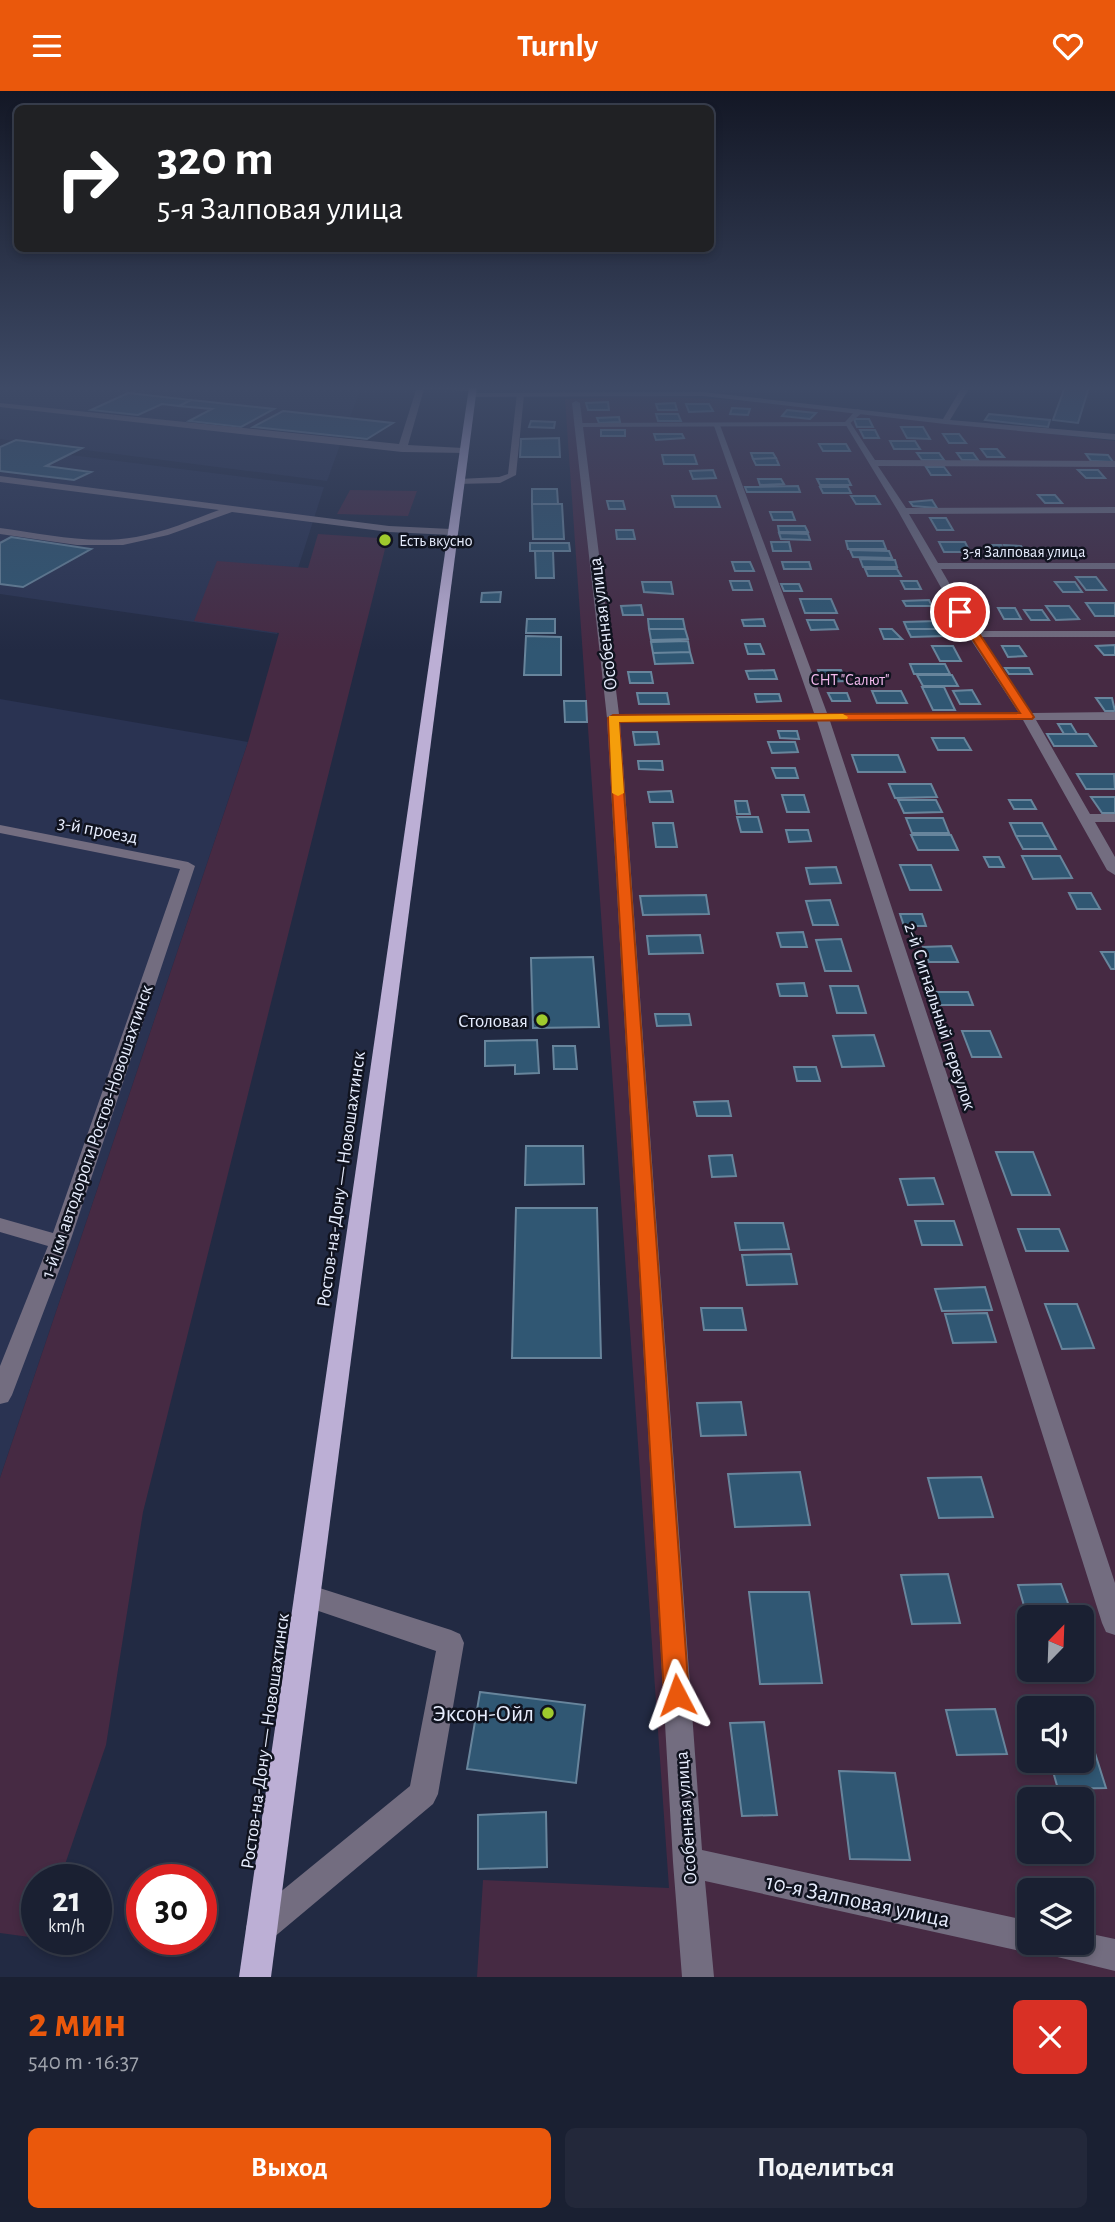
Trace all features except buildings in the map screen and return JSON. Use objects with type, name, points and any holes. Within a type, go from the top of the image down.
[{"type":"main road","name":"Ростов-на-Дону — Новошахтинск","points":[[255,1977],[460,475]]},
{"type":"street","points":[[459,482],[500,480],[512,475]]},
{"type":"street","name":"Особенная улица","points":[[584,475],[613,718],[688,1863],[698,1977]]},
{"type":"street","name":"2-й Сигнальный переулок","points":[[734,475],[822,717],[1115,1623]]},
{"type":"street","points":[[880,475],[973,634],[1028,717],[1115,870]]},
{"type":"street","points":[[0,479],[389,529],[451,532]]},
{"type":"street","points":[[0,531],[83,542],[124,542],[148,538],[234,507]]},
{"type":"street","points":[[903,511],[1115,510]]},
{"type":"street","name":"3-я Залповая улица","points":[[934,566],[1115,566]]},
{"type":"street","points":[[973,634],[1115,634]]},
{"type":"street","points":[[613,718],[1115,716]]},
{"type":"street","points":[[1086,818],[1115,818]]},
{"type":"street","name":"3-й проезд","points":[[0,829],[188,866]]},
{"type":"street","name":"1-й км автодороги Ростов-Новошахтинск","points":[[0,1395],[60,1242],[188,866]]},
{"type":"street","points":[[0,1225],[60,1242]]},
{"type":"street","points":[[261,1927],[423,1794],[451,1643],[307,1596]]},
{"type":"street","name":"10-я Залповая улица","points":[[688,1863],[1017,1934]]},
{"type":"street","points":[[1094,1951],[1115,1955]]},
{"type":"shaded area","points":[[0,475],[229,475],[324,487],[277,634],[0,594]]},
{"type":"shaded area","points":[[280,475],[329,475],[327,481]]},
{"type":"shaded area","points":[[0,699],[248,742],[0,1478]]},
{"type":"green space","name":"СНТ \"Салют\"","points":[[570,475],[1115,475],[1115,1977],[477,1977],[483,1880],[669,1888]]},
{"type":"green space","points":[[350,490],[417,491],[408,516],[337,514]]},
{"type":"green space","points":[[318,534],[394,539],[385,549],[143,1512],[106,1745],[65,1864],[21,1864],[21,1936],[0,1933],[0,1478],[248,742],[279,633],[194,621],[217,561],[308,568]]},
{"type":"slow traffic","points":[[618,793],[613,718],[843,717]]},
{"type":"place","name":"Есть вкусно","points":[[385,540]]},
{"type":"place","name":"Столовая","points":[[542,1020]]},
{"type":"place","name":"Эксон-Ойл","points":[[548,1713]]},
{"type":"route","points":[[677,1695],[613,718],[1028,717],[960,612]]}]
